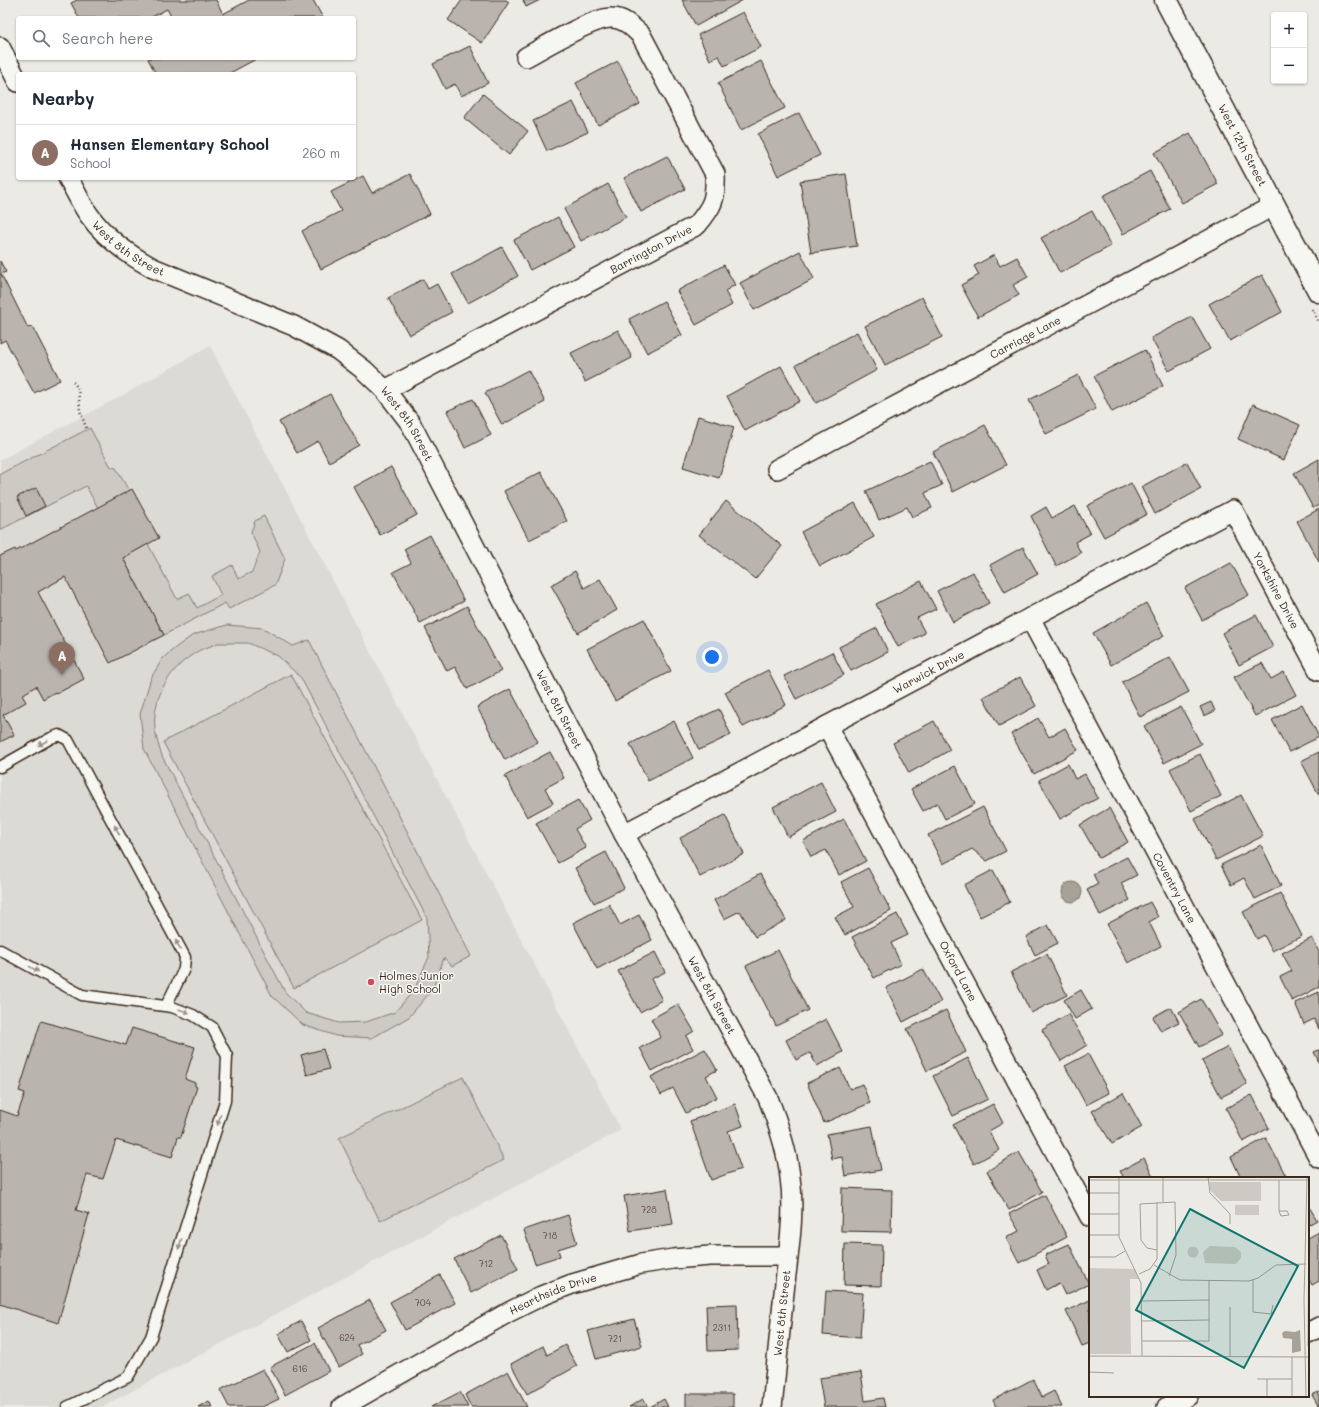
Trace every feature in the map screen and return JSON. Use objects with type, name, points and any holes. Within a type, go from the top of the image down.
[{"type":"main road","name":"West 12th Street","points":[[1166,0],[1319,291]]},
{"type":"street","name":"Barrington Drive","points":[[385,390],[697,225],[710,210],[716,193],[715,174],[641,35],[628,23],[613,18],[596,20],[526,57]]},
{"type":"street","points":[[0,47],[16,78]]},
{"type":"street","name":"West 8th Street","points":[[69,180],[90,216],[105,234],[133,257],[153,268],[294,326],[338,350],[364,370],[385,390],[411,424],[624,834],[768,1098],[778,1125],[786,1151],[792,1203],[772,1407]]},
{"type":"street","name":"Carriage Lane","points":[[777,469],[1273,206]]},
{"type":"street","name":"Warwick Drive","points":[[624,834],[1233,510]]},
{"type":"street","name":"Yorkshire Drive","points":[[1233,510],[1319,671]]},
{"type":"street","name":"Coventry Lane","points":[[1030,618],[1319,1158]]},
{"type":"street","name":"Oxford Lane","points":[[827,726],[1089,1215]]},
{"type":"street","name":"Hearthside Drive","points":[[342,1407],[509,1312],[541,1296],[572,1284],[641,1264],[673,1259],[710,1256],[788,1256]]},
{"type":"street","points":[[1309,1332],[1319,1327]]},
{"type":"street","points":[[1167,1407],[1185,1397]]},
{"type":"lane","points":[[0,767],[51,738],[59,735],[68,740],[185,957],[184,969],[166,1006]]},
{"type":"lane","points":[[0,950],[82,995],[172,1007],[193,1015],[212,1027],[227,1056],[225,1101],[151,1337],[128,1377],[68,1407]]},
{"type":"path","points":[[73,382],[78,388],[80,411],[87,430]]},
{"type":"shaded area","name":"Holmes Junior High School","points":[[210,346],[621,1130],[102,1407],[0,1407],[0,460],[123,395]]},
{"type":"shaded area","points":[[90,428],[111,467],[116,468],[129,491],[98,508],[86,486],[0,530],[0,474]]},
{"type":"shaded area","points":[[264,516],[285,559],[275,585],[229,609],[225,603],[164,635],[123,558],[148,544],[177,599],[189,593],[197,608],[221,595],[212,576],[232,565],[238,579],[252,572],[260,552],[251,532],[255,521]]},
{"type":"shaded area","points":[[227,625],[263,628],[293,646],[309,640],[471,956],[452,966],[444,958],[432,990],[409,1017],[372,1038],[336,1036],[303,1025],[272,996],[144,749],[140,714],[151,678],[163,658],[193,635]],"holes":[[[218,643],[248,643],[278,656],[301,678],[427,918],[429,957],[414,990],[395,1012],[366,1022],[339,1023],[306,1013],[285,992],[162,756],[156,736],[155,718],[159,697],[169,678],[183,662],[201,650]]]},
{"type":"shaded area","points":[[291,674],[422,920],[294,988],[163,742]]},
{"type":"shaded area","points":[[1072,882],[1079,885],[1082,892],[1079,899],[1072,902],[1065,899],[1062,892],[1065,885]]},
{"type":"shaded area","points":[[463,1077],[504,1160],[380,1221],[339,1138]]},
{"type":"building","points":[[77,0],[216,0],[223,14],[249,0],[313,0],[322,16],[171,16],[167,9],[154,16],[78,16],[71,3]]},
{"type":"building","points":[[462,0],[506,0],[509,2],[482,43],[448,20]]},
{"type":"building","points":[[523,0],[540,0],[526,7]]},
{"type":"building","points":[[682,0],[743,0],[696,26]]},
{"type":"building","points":[[743,12],[761,47],[724,66],[719,56],[710,60],[698,35]]},
{"type":"building","points":[[470,46],[488,83],[461,96],[455,84],[445,89],[433,64]]},
{"type":"building","points":[[149,60],[254,60],[232,72],[155,72]]},
{"type":"building","points":[[618,61],[640,104],[598,125],[576,83]]},
{"type":"building","points":[[761,61],[785,108],[741,130],[718,83]]},
{"type":"building","points":[[483,94],[528,131],[509,155],[464,118]]},
{"type":"building","points":[[573,102],[588,132],[547,151],[533,121]]},
{"type":"building","points":[[799,113],[820,155],[778,176],[758,134]]},
{"type":"building","points":[[1190,133],[1218,184],[1182,203],[1154,153]]},
{"type":"building","points":[[667,156],[685,189],[641,212],[624,178]]},
{"type":"building","points":[[1150,171],[1170,209],[1123,234],[1103,196]]},
{"type":"building","points":[[410,174],[430,214],[321,269],[302,231],[341,211],[331,192],[363,176],[372,193]]},
{"type":"building","points":[[846,174],[857,246],[811,253],[800,181]]},
{"type":"building","points":[[608,184],[626,217],[581,241],[564,209]]},
{"type":"building","points":[[1092,211],[1111,246],[1060,273],[1041,238]]},
{"type":"building","points":[[558,217],[574,247],[530,270],[514,240]]},
{"type":"building","points":[[502,247],[518,276],[468,303],[452,274]]},
{"type":"building","points":[[800,251],[814,279],[754,310],[740,283]]},
{"type":"building","points":[[994,255],[1000,266],[1017,257],[1028,277],[1013,285],[1019,295],[978,317],[961,285],[979,275],[974,266]]},
{"type":"building","points":[[0,261],[6,272],[1,274],[28,328],[32,326],[60,380],[34,393],[5,340],[0,343]]},
{"type":"building","points":[[724,265],[735,285],[725,291],[732,305],[696,325],[677,291]]},
{"type":"building","points":[[1262,275],[1282,312],[1230,341],[1209,304]]},
{"type":"building","points":[[423,279],[428,289],[437,284],[452,312],[409,335],[388,298]]},
{"type":"building","points":[[922,297],[942,337],[885,365],[865,326]]},
{"type":"building","points":[[664,301],[682,335],[647,353],[629,319]]},
{"type":"building","points":[[1192,317],[1210,349],[1169,371],[1151,338]]},
{"type":"building","points":[[618,330],[632,358],[585,382],[571,353]]},
{"type":"building","points":[[857,332],[877,370],[816,403],[796,365]]},
{"type":"building","points":[[1145,350],[1163,386],[1112,412],[1094,376]]},
{"type":"building","points":[[781,366],[800,401],[745,431],[727,396]]},
{"type":"building","points":[[528,370],[545,402],[502,425],[485,393]]},
{"type":"building","points":[[1078,375],[1096,409],[1046,434],[1029,400]]},
{"type":"building","points":[[330,394],[359,445],[329,462],[318,441],[297,453],[279,422]]},
{"type":"building","points":[[473,399],[491,435],[465,448],[447,411]]},
{"type":"building","points":[[1253,404],[1300,425],[1284,460],[1238,439]]},
{"type":"building","points":[[698,416],[734,427],[719,478],[683,467]]},
{"type":"building","points":[[985,425],[1006,465],[953,492],[933,452]]},
{"type":"building","points":[[1319,459],[1319,505],[1313,508],[1294,473]]},
{"type":"building","points":[[930,461],[942,485],[925,493],[932,508],[912,517],[907,507],[879,520],[866,491]]},
{"type":"building","points":[[1187,462],[1201,489],[1155,514],[1141,487]]},
{"type":"building","points":[[391,467],[417,515],[380,535],[354,487]]},
{"type":"building","points":[[541,472],[567,521],[529,540],[504,491]]},
{"type":"building","points":[[1131,483],[1147,514],[1104,537],[1087,506]]},
{"type":"building","points":[[36,488],[45,506],[26,516],[17,497]]},
{"type":"building","points":[[132,489],[159,538],[123,558],[164,635],[110,663],[65,577],[38,592],[84,679],[56,694],[55,692],[43,699],[36,686],[22,695],[26,702],[3,715],[14,735],[0,742],[0,556],[15,549],[16,551]]},
{"type":"building","points":[[726,501],[782,546],[755,579],[699,535]]},
{"type":"building","points":[[855,503],[874,537],[820,566],[801,532]]},
{"type":"building","points":[[1075,506],[1090,534],[1075,542],[1081,553],[1056,566],[1031,516],[1046,507],[1052,518]]},
{"type":"building","points":[[1319,509],[1319,562],[1297,521]]},
{"type":"building","points":[[430,535],[464,601],[420,623],[393,572],[411,563],[404,549]]},
{"type":"building","points":[[1023,547],[1038,574],[1005,592],[990,565]]},
{"type":"building","points":[[1231,563],[1249,595],[1202,620],[1185,588]]},
{"type":"building","points":[[575,571],[584,588],[600,579],[617,610],[578,633],[551,585]]},
{"type":"building","points":[[973,572],[989,603],[953,622],[937,591]]},
{"type":"building","points":[[921,581],[936,609],[917,618],[925,633],[898,647],[876,604]]},
{"type":"building","points":[[1146,603],[1164,636],[1111,665],[1093,633]]},
{"type":"building","points":[[467,606],[501,671],[467,689],[455,667],[447,671],[425,628]]},
{"type":"building","points":[[1256,615],[1273,647],[1239,665],[1222,633]]},
{"type":"building","points":[[644,619],[671,671],[615,701],[587,649]]},
{"type":"building","points":[[877,628],[888,652],[851,671],[839,647]]},
{"type":"building","points":[[832,652],[844,675],[796,699],[784,676]]},
{"type":"building","points":[[1170,657],[1189,692],[1140,717],[1122,682]]},
{"type":"building","points":[[1262,663],[1271,679],[1284,672],[1296,695],[1255,716],[1234,677]]},
{"type":"building","points":[[768,670],[786,705],[743,727],[725,692]]},
{"type":"building","points":[[1020,677],[1036,706],[999,726],[983,697]]},
{"type":"building","points":[[510,689],[538,742],[505,760],[477,707]]},
{"type":"building","points":[[1211,702],[1215,711],[1204,716],[1200,707]]},
{"type":"building","points":[[1302,704],[1319,737],[1289,752],[1272,720]]},
{"type":"building","points":[[1181,707],[1201,744],[1164,763],[1144,726]]},
{"type":"building","points":[[719,709],[731,735],[699,750],[687,724]]},
{"type":"building","points":[[1038,718],[1049,737],[1065,728],[1078,750],[1034,774],[1011,734]]},
{"type":"building","points":[[674,721],[693,758],[648,781],[630,744]]},
{"type":"building","points":[[934,721],[950,750],[909,773],[893,743]]},
{"type":"building","points":[[550,752],[564,778],[545,788],[553,803],[527,817],[505,776]]},
{"type":"building","points":[[1319,752],[1319,795],[1301,761]]},
{"type":"building","points":[[1200,754],[1221,796],[1191,811],[1170,769]]},
{"type":"building","points":[[1068,764],[1075,779],[1085,774],[1098,798],[1060,819],[1039,780]]},
{"type":"building","points":[[955,766],[975,804],[945,819],[937,803],[923,811],[911,789]]},
{"type":"building","points":[[821,782],[836,812],[788,837],[773,807]]},
{"type":"building","points":[[1241,795],[1263,836],[1216,860],[1195,819]]},
{"type":"building","points":[[578,800],[590,820],[575,829],[586,848],[558,863],[536,823]]},
{"type":"building","points":[[983,807],[1006,851],[987,861],[972,849],[943,864],[928,835]]},
{"type":"building","points":[[1109,808],[1128,842],[1099,858],[1080,825]]},
{"type":"building","points":[[725,815],[744,854],[700,877],[680,838]]},
{"type":"building","points":[[844,819],[866,861],[839,875],[826,850],[811,857],[803,841]]},
{"type":"building","points":[[1261,845],[1281,886],[1255,899],[1244,878],[1231,885],[1221,865]]},
{"type":"building","points":[[606,852],[624,888],[594,903],[575,868]]},
{"type":"building","points":[[1127,857],[1137,875],[1121,883],[1130,900],[1100,915],[1087,890],[1098,884],[1093,874]]},
{"type":"building","points":[[868,868],[891,911],[845,935],[835,917],[854,907],[841,882]]},
{"type":"building","points":[[993,870],[1010,902],[980,917],[964,885]]},
{"type":"building","points":[[760,874],[786,920],[755,937],[740,911],[724,919],[714,900]]},
{"type":"building","points":[[1280,893],[1302,936],[1272,951],[1264,935],[1257,939],[1243,912]]},
{"type":"building","points":[[1150,902],[1158,917],[1149,922],[1161,946],[1128,963],[1107,924]]},
{"type":"building","points":[[609,904],[620,925],[639,915],[652,940],[597,969],[573,923]]},
{"type":"building","points":[[897,914],[908,935],[891,943],[901,964],[874,978],[852,937]]},
{"type":"building","points":[[1048,925],[1058,943],[1035,955],[1026,937]]},
{"type":"building","points":[[1312,938],[1319,952],[1319,987],[1292,1001],[1280,977],[1292,971],[1282,953]]},
{"type":"building","points":[[778,950],[808,1010],[776,1026],[746,966]]},
{"type":"building","points":[[655,952],[665,972],[651,979],[662,1000],[640,1012],[618,971]]},
{"type":"building","points":[[1047,954],[1067,995],[1031,1013],[1011,972]]},
{"type":"building","points":[[923,969],[941,1002],[903,1022],[886,988]]},
{"type":"building","points":[[1081,990],[1092,1009],[1075,1019],[1064,1000]]},
{"type":"building","points":[[1319,992],[1319,1029],[1314,1019],[1304,1024],[1295,1003]]},
{"type":"building","points":[[1201,999],[1222,1035],[1199,1047],[1179,1012]]},
{"type":"building","points":[[678,1004],[694,1031],[686,1036],[693,1049],[652,1071],[640,1048],[661,1037],[651,1019]]},
{"type":"building","points":[[1171,1007],[1179,1022],[1161,1031],[1153,1017]]},
{"type":"building","points":[[946,1010],[966,1052],[927,1071],[907,1029]]},
{"type":"building","points":[[1068,1014],[1087,1045],[1061,1061],[1042,1030]]},
{"type":"building","points":[[826,1019],[843,1052],[817,1066],[810,1053],[796,1060],[786,1040]]},
{"type":"building","points":[[41,1021],[126,1045],[132,1028],[195,1047],[185,1079],[195,1083],[195,1086],[197,1087],[181,1137],[178,1137],[172,1157],[116,1140],[103,1179],[87,1175],[76,1210],[89,1214],[58,1323],[0,1304],[0,1110],[17,1116],[25,1093],[19,1091]]},
{"type":"building","points":[[1228,1047],[1247,1084],[1221,1097],[1202,1061]]},
{"type":"building","points":[[323,1049],[329,1069],[307,1075],[301,1055]]},
{"type":"building","points":[[705,1049],[717,1070],[706,1076],[717,1097],[686,1113],[673,1088],[661,1095],[651,1077]]},
{"type":"building","points":[[1319,1050],[1319,1062],[1314,1052]]},
{"type":"building","points":[[1088,1054],[1109,1093],[1086,1105],[1065,1066]]},
{"type":"building","points":[[968,1058],[988,1099],[953,1116],[933,1076]]},
{"type":"building","points":[[840,1068],[850,1089],[862,1084],[870,1103],[824,1123],[807,1083]]},
{"type":"building","points":[[1123,1093],[1142,1127],[1112,1144],[1092,1111]]},
{"type":"building","points":[[1252,1095],[1269,1128],[1243,1142],[1226,1108]]},
{"type":"building","points":[[735,1104],[743,1126],[728,1131],[741,1169],[711,1180],[690,1121]]},
{"type":"building","points":[[993,1104],[1003,1123],[989,1131],[999,1150],[974,1164],[953,1125]]},
{"type":"building","points":[[872,1126],[881,1170],[845,1176],[842,1157],[832,1159],[827,1134]]},
{"type":"building","points":[[1266,1138],[1286,1177],[1241,1177],[1231,1157]]},
{"type":"building","points":[[1019,1152],[1042,1192],[1009,1210],[987,1171]]},
{"type":"building","points":[[1144,1158],[1154,1177],[1123,1177],[1120,1171]]},
{"type":"building","points":[[842,1188],[892,1190],[891,1232],[841,1231]]},
{"type":"building","points":[[667,1189],[673,1224],[630,1231],[624,1196]]},
{"type":"building","points":[[1045,1195],[1067,1237],[1019,1263],[1006,1238],[1019,1231],[1009,1214]]},
{"type":"building","points":[[1309,1207],[1317,1220],[1309,1224]]},
{"type":"building","points":[[568,1215],[577,1243],[558,1249],[560,1256],[535,1264],[524,1230]]},
{"type":"building","points":[[1319,1232],[1319,1281],[1312,1285],[1309,1280],[1309,1237]]},
{"type":"building","points":[[501,1235],[518,1269],[471,1293],[454,1259]]},
{"type":"building","points":[[845,1244],[882,1245],[881,1286],[844,1285]]},
{"type":"building","points":[[1069,1244],[1089,1284],[1065,1295],[1059,1283],[1046,1290],[1037,1270],[1049,1264],[1045,1255]]},
{"type":"building","points":[[440,1275],[455,1303],[405,1330],[390,1302]]},
{"type":"building","points":[[826,1291],[863,1293],[860,1338],[823,1335]]},
{"type":"building","points":[[370,1300],[386,1330],[357,1345],[362,1354],[339,1367],[318,1328]]},
{"type":"building","points":[[1089,1300],[1089,1343],[1082,1346],[1066,1311]]},
{"type":"building","points":[[737,1304],[738,1350],[708,1351],[706,1305]]},
{"type":"building","points":[[634,1319],[642,1346],[596,1359],[588,1331]]},
{"type":"building","points":[[301,1321],[311,1340],[288,1352],[278,1334]]},
{"type":"building","points":[[315,1343],[329,1371],[285,1395],[270,1367]]},
{"type":"building","points":[[565,1345],[577,1366],[527,1394],[511,1364],[543,1346],[547,1355]]},
{"type":"building","points":[[263,1369],[279,1399],[262,1407],[229,1407],[220,1390]]},
{"type":"building","points":[[508,1371],[527,1407],[471,1407],[465,1395]]},
{"type":"building","points":[[861,1372],[865,1401],[883,1398],[885,1407],[824,1407],[819,1378]]},
{"type":"building","points":[[1033,1379],[1042,1397],[1054,1391],[1062,1407],[996,1407],[993,1400]]},
{"type":"building","points":[[460,1392],[468,1407],[431,1407]]},
{"type":"building","points":[[1319,1392],[1319,1407],[1312,1395]]},
{"type":"building","points":[[686,1394],[733,1394],[733,1407],[686,1407]]},
{"type":"building","points":[[643,1399],[648,1407],[629,1407]]},
{"type":"building","points":[[664,1399],[668,1407],[650,1407]]},
{"type":"building","points":[[209,1401],[212,1407],[198,1407]]},
{"type":"place","name":"Hansen Elementary School","points":[[62,675]]},
{"type":"place","name":"Holmes Junior High School","points":[[371,982]]}]
